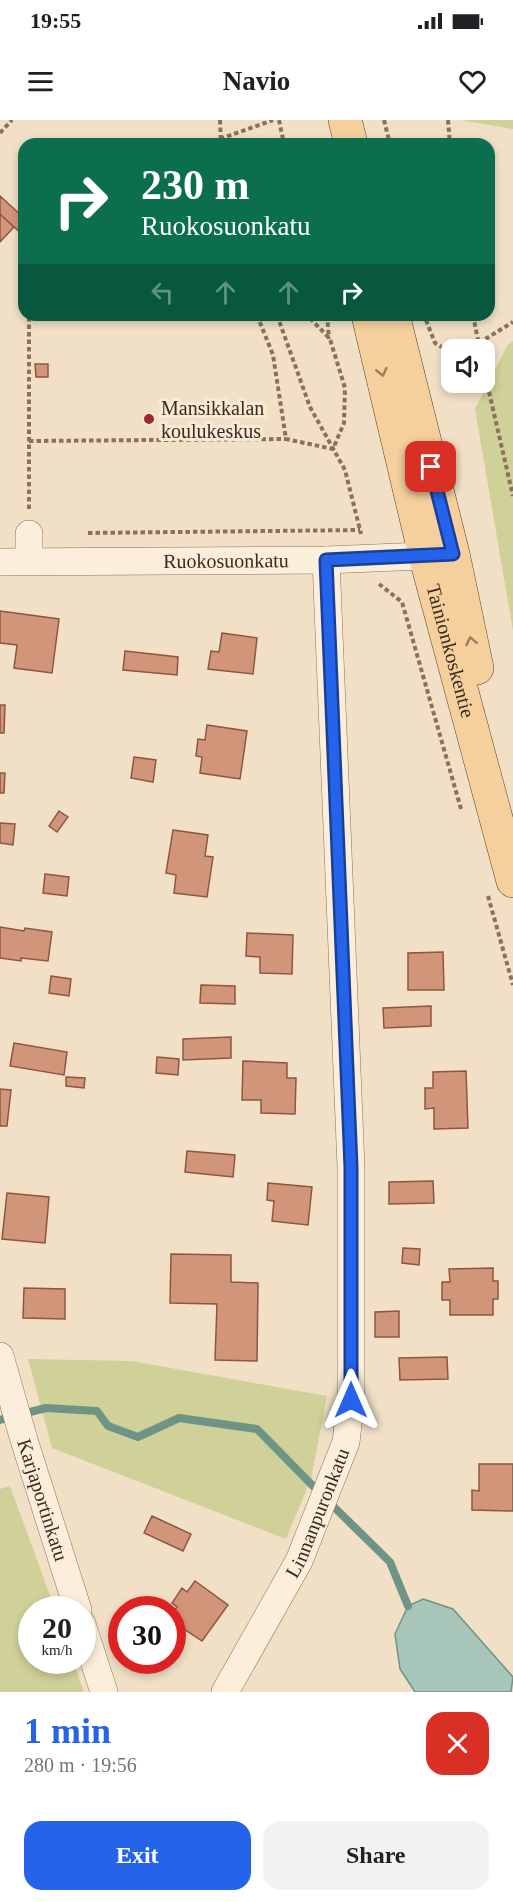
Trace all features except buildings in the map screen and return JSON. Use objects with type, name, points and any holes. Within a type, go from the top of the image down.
[{"type":"main road","points":[[322,120],[326,138]]},
{"type":"main road","points":[[345,120],[350,138]]},
{"type":"main road","name":"Tainionkoskentie","points":[[370,321],[439,555],[513,843]]},
{"type":"main road","name":"Tainionkoskentie","points":[[394,321],[499,885]]},
{"type":"street","points":[[29,534],[29,561]]},
{"type":"street","name":"Ruokosuonkatu","points":[[0,562],[326,560],[439,555]]},
{"type":"street","name":"Linnanpuronkatu","points":[[225,1692],[299,1561],[346,1442],[351,1400],[351,1167],[326,560]]},
{"type":"street","name":"Karjaportinkatu","points":[[0,1356],[74,1596]]},
{"type":"street","points":[[96,1667],[104,1692]]},
{"type":"path","points":[[0,133],[12,120]]},
{"type":"path","points":[[220,120],[220,138]]},
{"type":"path","points":[[230,138],[273,120]]},
{"type":"path","points":[[279,120],[283,138]]},
{"type":"path","points":[[384,120],[388,138]]},
{"type":"path","points":[[448,120],[450,138]]},
{"type":"path","points":[[29,321],[29,534]]},
{"type":"path","points":[[259,321],[273,355],[286,439]]},
{"type":"path","points":[[279,321],[310,407],[345,470],[371,579],[402,602],[462,812]]},
{"type":"path","points":[[313,321],[330,339]]},
{"type":"path","points":[[328,321],[330,339],[345,388],[344,423],[333,449]]},
{"type":"path","points":[[426,321],[435,343],[441,347]]},
{"type":"path","points":[[474,321],[478,339]]},
{"type":"path","points":[[485,339],[513,322]]},
{"type":"path","points":[[490,393],[513,496]]},
{"type":"path","points":[[29,441],[286,439],[333,449]]},
{"type":"path","points":[[88,533],[360,530]]},
{"type":"path","points":[[499,885],[513,985]]},
{"type":"green space","points":[[513,120],[513,129],[465,121]]},
{"type":"green space","points":[[513,341],[513,631],[475,409],[483,393],[495,393],[495,370],[507,346]]},
{"type":"green space","points":[[28,1359],[132,1361],[327,1396],[311,1479],[286,1539],[52,1448]]},
{"type":"green space","points":[[10,1486],[50,1596],[18,1596],[18,1674],[78,1674],[84,1692],[0,1692],[0,1489]]},
{"type":"shaded area","points":[[423,1599],[453,1609],[513,1677],[511,1692],[415,1692],[400,1669],[395,1634],[408,1606]]},
{"type":"waterway","points":[[30,1412],[46,1408],[97,1411],[108,1426],[138,1437],[179,1418],[257,1429],[314,1487]]},
{"type":"waterway","points":[[334,1507],[390,1562],[408,1606]]},
{"type":"place","name":"Mansikkalan koulukeskus","points":[[149,419]]},
{"type":"route","points":[[351,1400],[351,1167],[326,560],[453,554],[431,467]]}]
